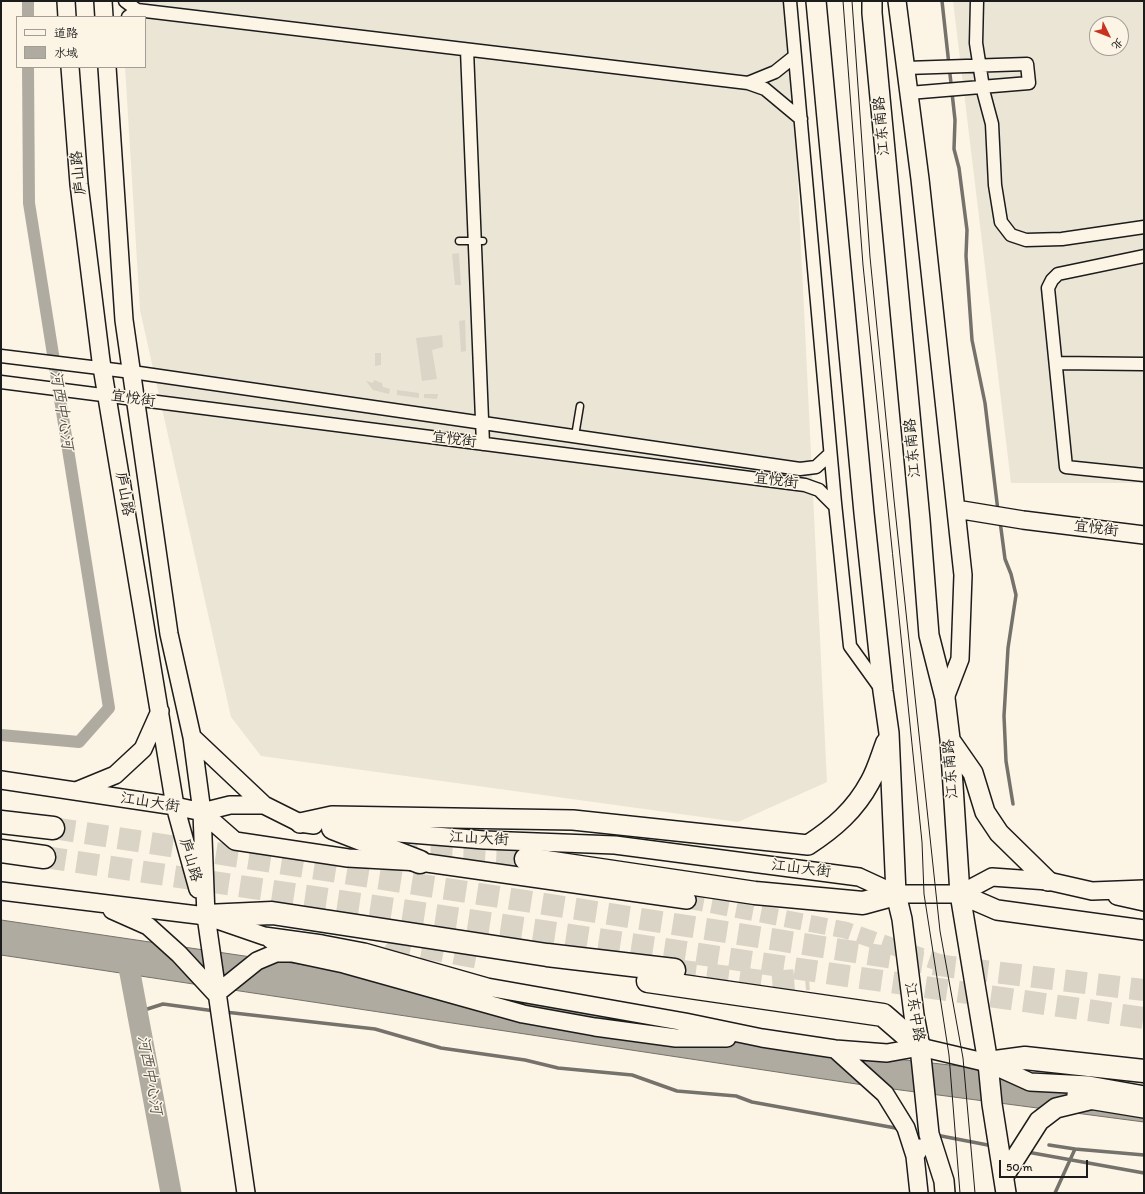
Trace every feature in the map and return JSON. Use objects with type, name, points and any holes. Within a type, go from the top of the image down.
[{"type":"highway","points":[[1,822],[53,828]]},
{"type":"highway","points":[[333,828],[420,862]]},
{"type":"highway","points":[[1,851],[44,857]]},
{"type":"highway","points":[[526,859],[755,893],[863,903],[896,894]]},
{"type":"highway","points":[[206,916],[272,913],[547,955],[674,970]]},
{"type":"highway","points":[[484,959],[745,994],[883,1015],[920,1047]]},
{"type":"highway","points":[[988,1063],[1025,1058],[1144,1070]]},
{"type":"main road","points":[[66,1],[67,16]]},
{"type":"main road","points":[[103,1],[104,16]]},
{"type":"main road","points":[[300,822],[332,816],[573,820],[808,845],[834,828],[853,808],[870,782],[889,733],[883,691],[816,1]]},
{"type":"main road","name":"江东南路","points":[[872,1],[920,512],[929,635],[945,698],[950,739],[960,894],[988,1063]]},
{"type":"main road","points":[[897,1],[963,511],[963,576],[960,659],[945,698]]},
{"type":"main road","name":"庐山路","points":[[70,68],[79,184],[107,395],[175,806],[206,916]]},
{"type":"main road","name":"庐山路","points":[[107,68],[124,320],[169,634],[192,737],[202,812],[206,916],[220,1024],[246,1193]]},
{"type":"main road","name":"宜悦街","points":[[963,511],[1144,535]]},
{"type":"main road","points":[[75,791],[115,775],[143,749],[160,711]]},
{"type":"main road","name":"江东中路","points":[[889,733],[896,894],[902,920],[914,1015],[920,1047],[929,1134],[944,1181],[945,1193]]},
{"type":"main road","points":[[192,737],[264,805]]},
{"type":"main road","points":[[950,739],[972,773],[985,812],[999,833],[1048,881]]},
{"type":"main road","name":"江山大街","points":[[1,780],[175,806],[202,812],[230,804],[264,805],[300,822],[333,828],[484,840],[614,845],[859,877],[896,894],[960,894]]},
{"type":"main road","points":[[202,812],[235,840],[348,858],[420,862],[687,900]]},
{"type":"main road","points":[[960,894],[992,877],[1048,881],[1144,902]]},
{"type":"main road","points":[[1092,891],[1144,889]]},
{"type":"main road","points":[[1,891],[97,904],[206,916],[264,936],[322,944],[364,952],[487,987],[685,1022],[762,1038],[835,1049],[887,1053],[920,1047],[988,1063],[1030,1082],[1089,1085],[1144,1095]]},
{"type":"main road","points":[[960,894],[997,910],[1144,930]]},
{"type":"main road","points":[[97,904],[148,926],[179,954],[216,994],[257,961],[276,953],[292,953],[344,964],[523,1014],[587,1026],[676,1038],[762,1038]]},
{"type":"main road","points":[[264,936],[292,953]]},
{"type":"main road","points":[[835,1049],[885,1094],[906,1128],[915,1156],[919,1193]]},
{"type":"main road","points":[[988,1063],[1005,1184]]},
{"type":"main road","points":[[1048,1084],[1089,1100],[1144,1109]]},
{"type":"main road","points":[[1005,1184],[1039,1121],[1056,1108],[1089,1100]]},
{"type":"main road","points":[[915,1156],[929,1134]]},
{"type":"street","points":[[125,1],[132,14],[467,50],[748,84],[765,89],[801,119]]},
{"type":"street","points":[[790,1],[830,454],[850,646],[883,691]]},
{"type":"street","points":[[977,1],[976,43],[983,87],[992,124],[995,185],[1001,222],[1011,235],[1026,240],[1062,239],[1144,227]]},
{"type":"street","points":[[467,50],[479,241],[483,444]]},
{"type":"street","points":[[748,84],[775,72],[795,56]]},
{"type":"street","points":[[906,68],[1027,64],[1029,83],[909,93]]},
{"type":"street","points":[[1144,256],[1067,271],[1058,274],[1052,280],[1048,288],[1066,468],[1144,475]]},
{"type":"street","name":"宜悦街","points":[[1,356],[132,372],[800,469],[816,467],[830,454]]},
{"type":"street","points":[[1056,363],[1144,364]]},
{"type":"street","name":"宜悦街","points":[[1,382],[805,485],[820,490],[835,506]]},
{"type":"lane","points":[[459,241],[479,241]]},
{"type":"lane","points":[[575,436],[580,406]]},
{"type":"shaded area","points":[[121,1],[789,1],[827,782],[738,822],[261,756],[231,717],[140,310],[125,68],[146,68],[146,16],[122,16]]},
{"type":"shaded area","points":[[953,1],[1144,1],[1144,483],[1011,483]]},
{"type":"shaded area","points":[[459,253],[461,285],[455,285],[452,254]]},
{"type":"shaded area","points":[[465,320],[466,351],[461,352],[459,321]]},
{"type":"shaded area","points":[[442,335],[443,347],[432,350],[437,379],[422,381],[416,338]]},
{"type":"shaded area","points":[[375,353],[381,353],[381,365],[375,366]]},
{"type":"shaded area","points":[[374,380],[382,383],[383,387],[390,389],[389,394],[373,390],[366,381],[373,383]]},
{"type":"shaded area","points":[[397,390],[419,393],[419,398],[397,395]]},
{"type":"shaded area","points":[[424,394],[438,394],[437,399],[424,398]]},
{"type":"water","points":[[1,920],[515,996],[870,1056],[1144,1087],[1144,1122],[870,1086],[1,955]]},
{"type":"waterway","name":"河西中心河","points":[[28,1],[28,16]]},
{"type":"waterway","points":[[942,1],[955,120],[954,149],[959,168],[967,230],[966,256],[972,340],[985,403],[998,511]]},
{"type":"waterway","name":"河西中心河","points":[[1,735],[79,742],[109,708],[29,203],[28,68]]},
{"type":"waterway","points":[[1000,521],[1005,559],[1011,574],[1016,595],[1008,648],[1004,716],[1006,761],[1013,804]]},
{"type":"waterway","name":"河西中心河","points":[[127,957],[171,1193]]},
{"type":"waterway","points":[[138,1012],[163,1004],[215,1011]]},
{"type":"waterway","points":[[225,1012],[375,1029],[441,1048],[525,1060],[558,1068],[632,1075],[677,1091],[736,1096],[752,1102],[901,1129]]},
{"type":"waterway","points":[[936,1135],[993,1146]]},
{"type":"waterway","points":[[1049,1145],[1075,1149]]},
{"type":"waterway","points":[[1055,1193],[1075,1149],[1144,1155]]},
{"type":"waterway","points":[[1027,1152],[1144,1173]]},
{"type":"tunnel","points":[[53,828],[952,967],[1144,990]]},
{"type":"tunnel","points":[[398,860],[424,854],[526,859]]},
{"type":"tunnel","points":[[44,857],[847,976],[1144,1018]]},
{"type":"tunnel","points":[[687,900],[845,930],[952,967]]},
{"type":"tunnel","points":[[391,938],[398,943],[484,959]]},
{"type":"tunnel","points":[[674,970],[769,982],[809,979]]},
{"type":"tram line","points":[[843,1],[863,265],[922,842],[924,894],[949,1055],[960,1193]]},
{"type":"tram line","points":[[852,1],[870,257],[894,500],[940,931],[963,1058],[975,1193]]}]
